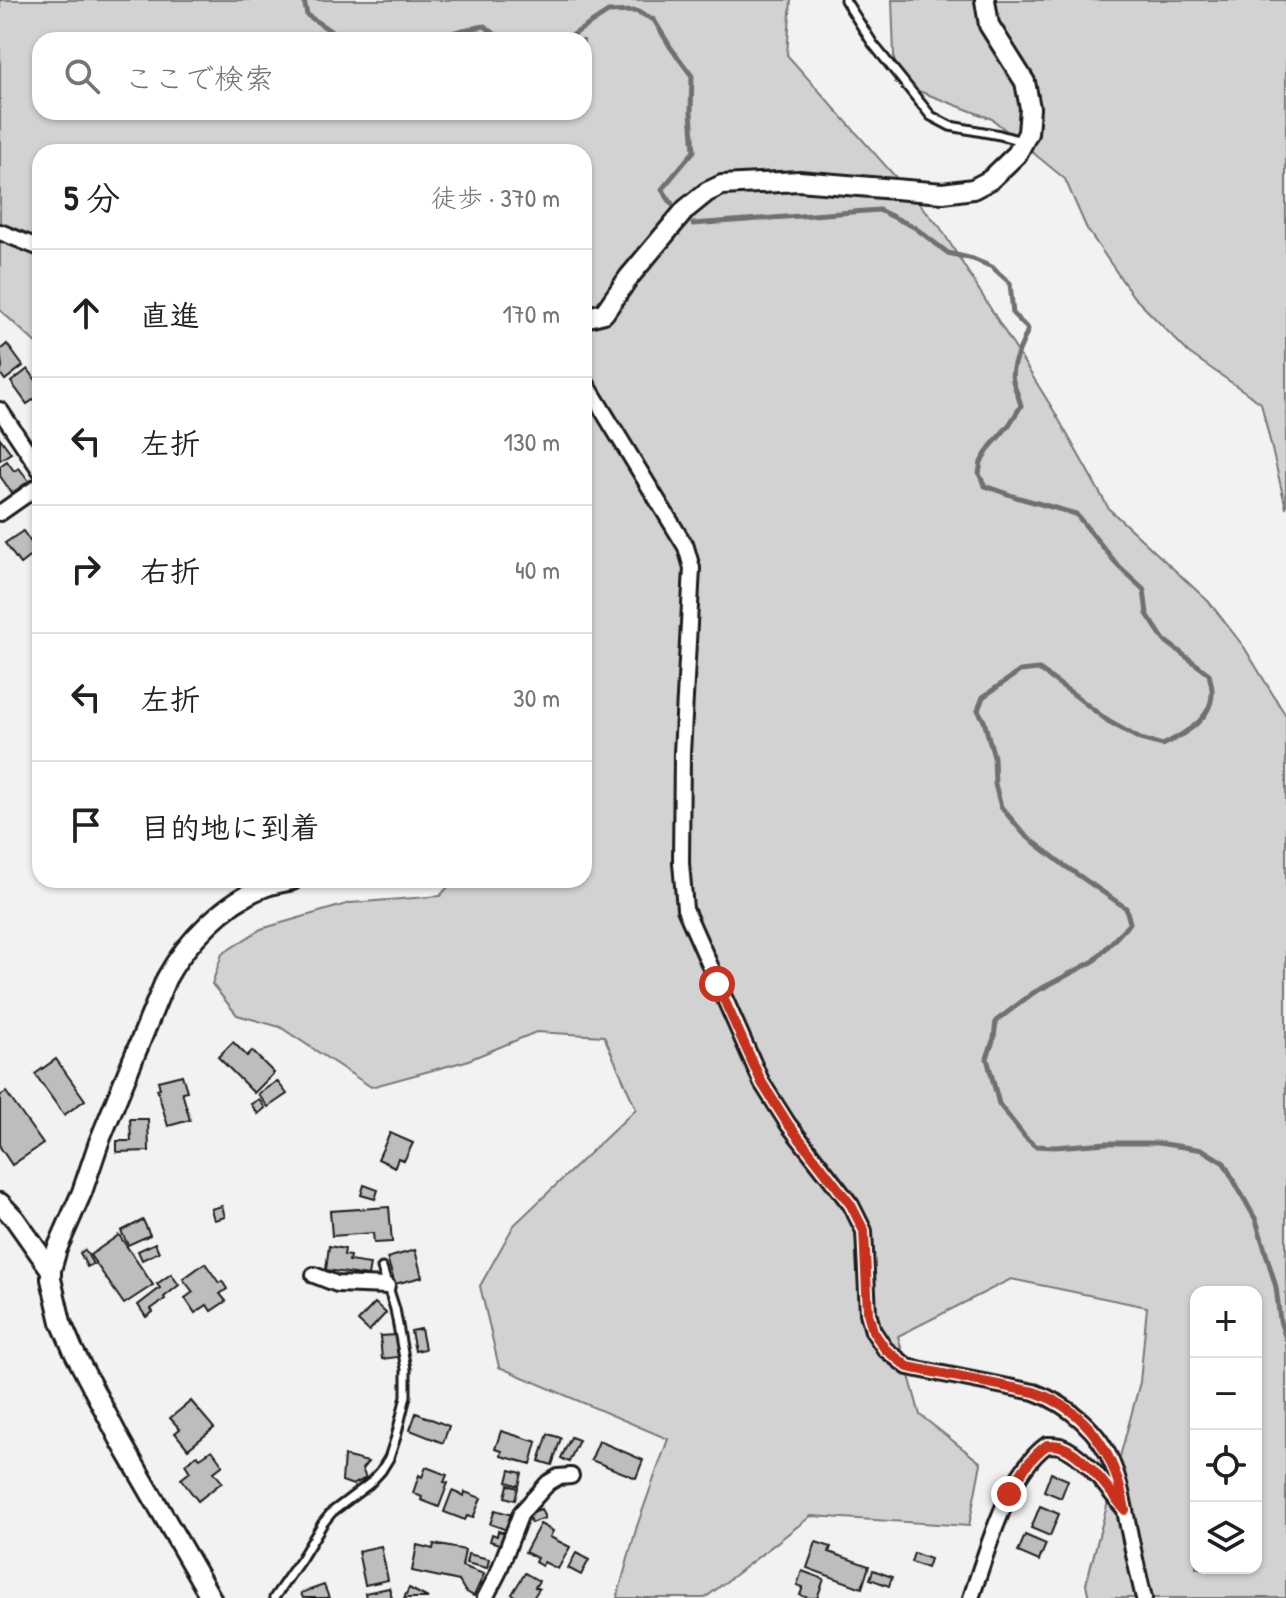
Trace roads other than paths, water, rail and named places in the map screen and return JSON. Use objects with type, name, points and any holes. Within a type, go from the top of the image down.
[{"type":"street","points":[[592,316],[604,313],[629,277],[686,209],[707,192],[722,185],[799,181],[943,193],[973,189],[990,180],[1017,154],[1028,133],[1030,108],[1025,82],[989,25],[985,0]]},
{"type":"street","points":[[0,232],[32,245]]},
{"type":"street","points":[[592,393],[686,547],[692,568],[682,753],[681,863],[685,909],[762,1083],[788,1124],[851,1205],[864,1231],[868,1313],[873,1331],[885,1349],[908,1367],[1034,1392],[1064,1407],[1083,1422],[1099,1439],[1112,1462],[1144,1598]]},
{"type":"street","points":[[0,410],[32,458]]},
{"type":"street","points":[[0,513],[32,491]]},
{"type":"street","points":[[211,1598],[121,1442],[73,1350],[61,1322],[51,1270],[99,1142],[166,979],[178,958],[216,917],[262,888]]},
{"type":"street","points":[[0,1203],[51,1270]]},
{"type":"street","points":[[314,1275],[337,1284],[387,1286]]},
{"type":"street","points":[[971,1598],[1009,1494],[1024,1467],[1035,1453],[1047,1445],[1061,1446],[1074,1454],[1095,1473],[1125,1510]]},
{"type":"street","points":[[485,1598],[521,1513],[548,1483],[558,1477],[571,1476]]},
{"type":"lane","points":[[845,0],[873,44],[931,116],[950,126],[1023,142]]},
{"type":"lane","points":[[274,1598],[332,1512],[369,1484],[389,1458],[406,1396],[406,1369],[395,1309],[382,1268]]},
{"type":"waterway","points":[[304,0],[307,15],[332,32]]},
{"type":"waterway","points":[[577,32],[608,12],[636,11],[654,20],[692,76],[694,151],[662,189],[672,204]]},
{"type":"waterway","points":[[456,32],[485,26],[492,32]]},
{"type":"waterway","points":[[693,224],[879,210],[914,227],[948,253],[992,267],[1010,283],[1013,314],[1028,329],[1012,375],[1021,406],[990,447],[981,462],[979,474],[985,486],[1076,514],[1120,568],[1144,590],[1147,614],[1164,640],[1209,674],[1212,692],[1202,719],[1163,745],[1140,739],[1108,721],[1038,669],[1020,671],[983,697],[978,710],[994,757],[995,784],[1001,807],[1025,835],[1126,908],[1130,923],[1094,961],[1033,993],[996,1021],[987,1058],[999,1104],[1035,1146],[1158,1143],[1203,1150],[1224,1163],[1256,1220],[1276,1287],[1280,1321],[1286,1339]]}]
